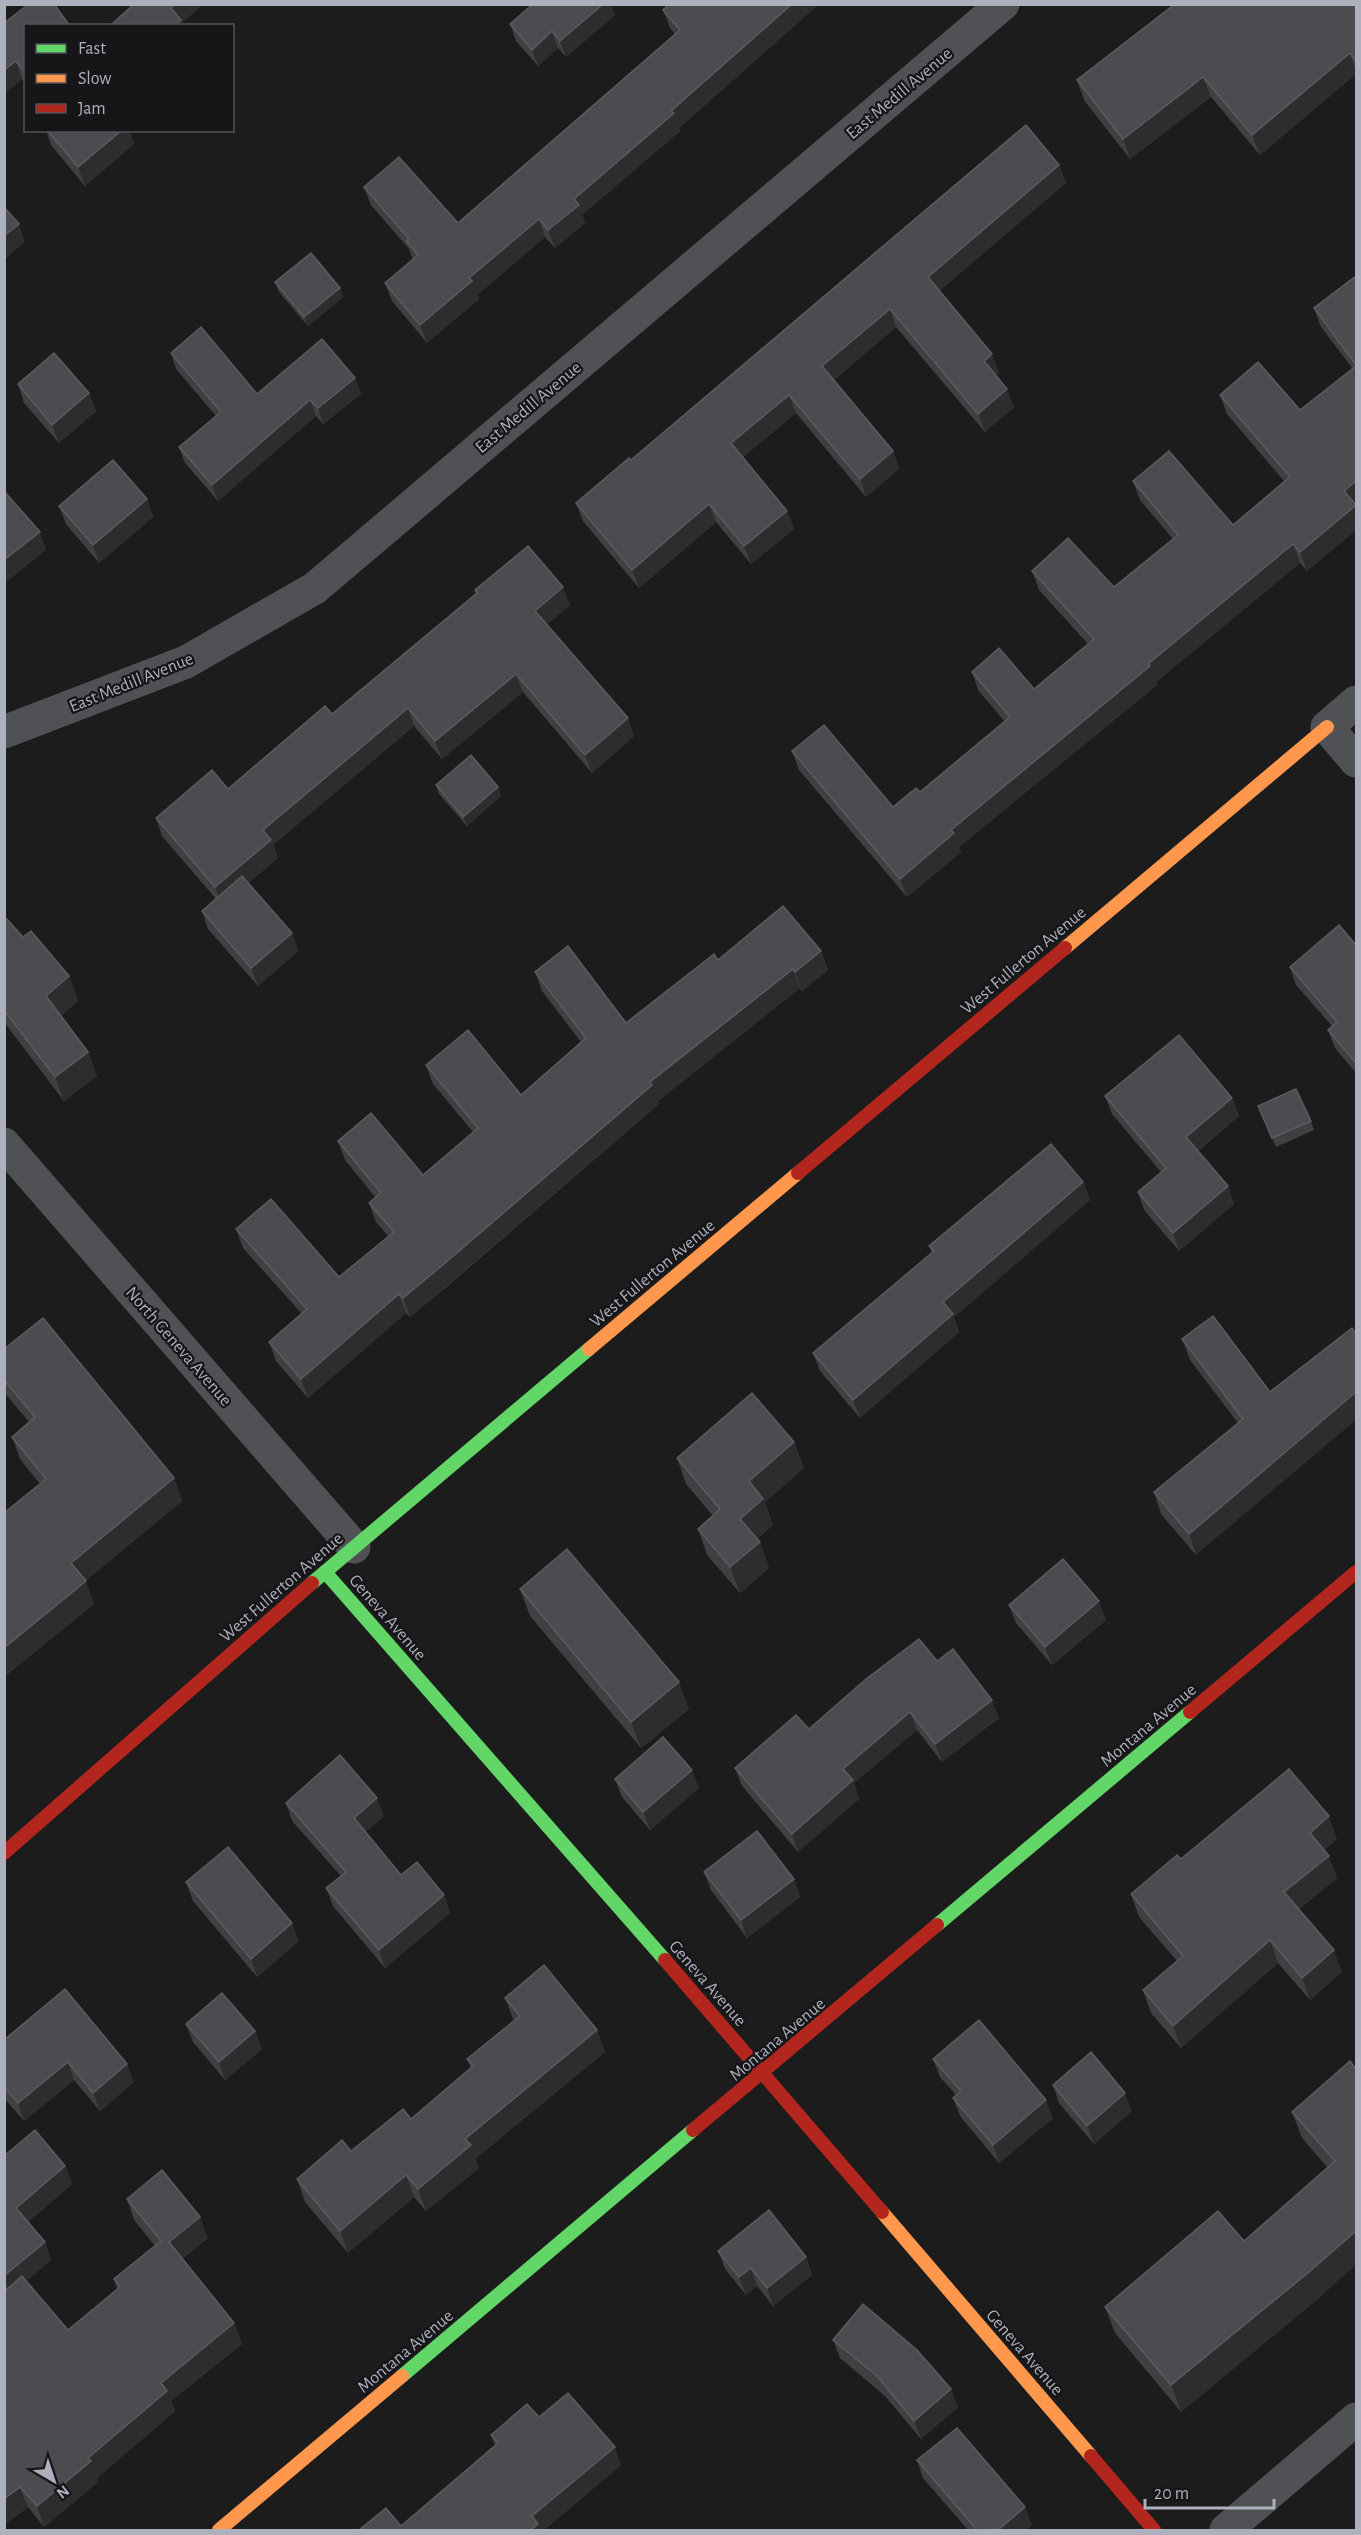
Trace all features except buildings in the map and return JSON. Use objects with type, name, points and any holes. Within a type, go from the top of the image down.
[{"type":"street","name":"East Medill Avenue","points":[[4,732],[186,662],[315,588],[1003,4]]},
{"type":"street","points":[[1356,702],[1327,727],[1356,761]]},
{"type":"street","name":"West Fullerton Avenue","points":[[4,1853],[354,1547],[1327,727]]},
{"type":"street","name":"North Geneva Avenue","points":[[4,1144],[354,1547]]},
{"type":"street","name":"Geneva Avenue","points":[[325,1572],[764,2074],[1154,2530]]},
{"type":"street","name":"Montana Avenue","points":[[219,2530],[764,2074],[1356,1572]]},
{"type":"street","points":[[1226,2530],[1356,2419]]},
{"type":"traffic: fast","points":[[312,1583],[589,1349]]},
{"type":"traffic: fast","points":[[325,1572],[665,1960]]},
{"type":"traffic: fast","points":[[937,1925],[1190,1712]]},
{"type":"traffic: fast","points":[[402,2376],[693,2130]]},
{"type":"traffic: slow","points":[[1065,948],[1327,727]]},
{"type":"traffic: slow","points":[[589,1349],[798,1173]]},
{"type":"traffic: slow","points":[[882,2212],[1091,2456]]},
{"type":"traffic: slow","points":[[219,2530],[402,2376]]},
{"type":"traffic: jam","points":[[798,1173],[1065,948]]},
{"type":"traffic: jam","points":[[1190,1712],[1356,1572]]},
{"type":"traffic: jam","points":[[4,1853],[312,1583]]},
{"type":"traffic: jam","points":[[693,2130],[937,1925]]},
{"type":"traffic: jam","points":[[665,1960],[882,2212]]},
{"type":"traffic: jam","points":[[1091,2456],[1154,2530]]}]
